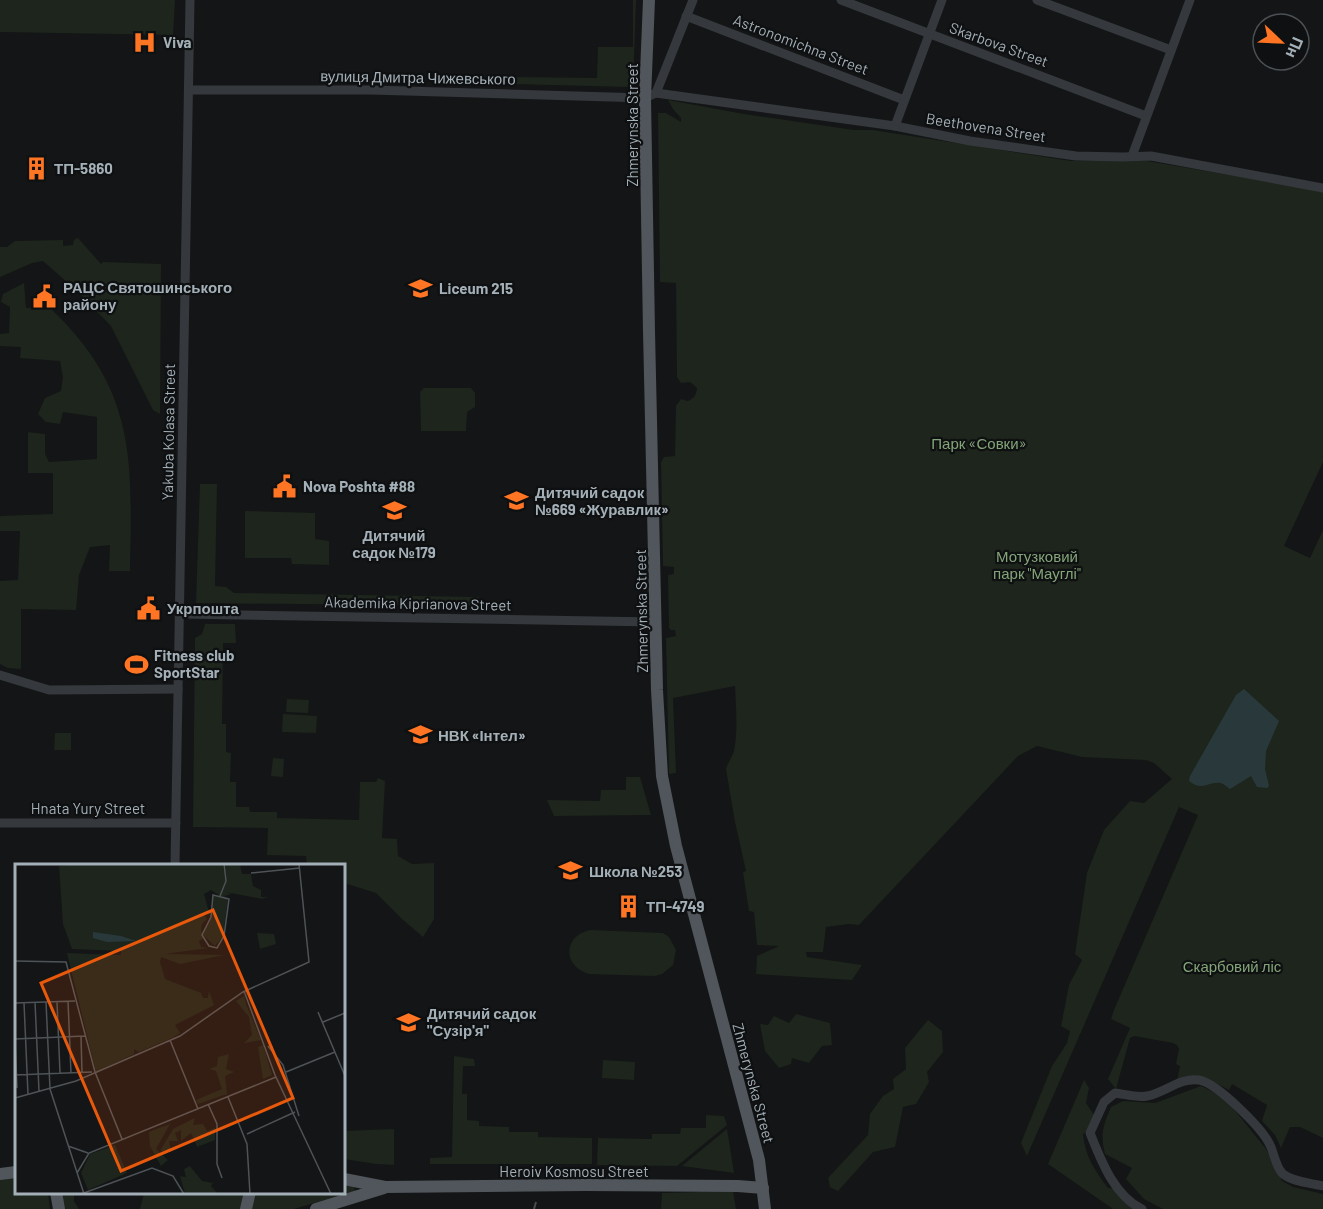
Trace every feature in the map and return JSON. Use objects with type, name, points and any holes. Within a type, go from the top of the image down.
[{"type":"main road","name":"Zhmerynska Street","points":[[649,0],[657,690],[664,791],[713,992],[756,1148],[765,1209]]},
{"type":"main road","points":[[0,1174],[15,1172]]},
{"type":"main road","name":"Heroiv Kosmosu Street","points":[[345,1179],[385,1188],[594,1185],[763,1188]]},
{"type":"main road","name":"Heroiv Kosmosu Street","points":[[316,1209],[385,1188]]},
{"type":"main road","points":[[56,1194],[59,1209]]},
{"type":"main road","points":[[246,1209],[249,1194]]},
{"type":"street","name":"Yakuba Kolasa Street","points":[[175,864],[190,0]]},
{"type":"street","points":[[651,95],[693,0]]},
{"type":"street","name":"Skarbova Street","points":[[841,0],[1146,116]]},
{"type":"street","points":[[895,126],[942,0]]},
{"type":"street","points":[[1037,0],[1171,50]]},
{"type":"street","points":[[1132,156],[1190,0]]},
{"type":"street","name":"Astronomichna Street","points":[[686,16],[904,100]]},
{"type":"street","name":"вулиця Дмитра Чижевського","points":[[189,90],[371,90],[651,95]]},
{"type":"street","name":"Beethovena Street","points":[[651,95],[895,126],[970,141],[1076,156],[1151,156],[1323,188]]},
{"type":"street","name":"Akademika Kiprianova Street","points":[[180,614],[656,622]]},
{"type":"street","points":[[0,675],[49,690],[178,689]]},
{"type":"street","name":"Hnata Yury Street","points":[[0,823],[176,823]]},
{"type":"street","points":[[1142,1209],[1136,1206],[1115,1184],[1102,1162],[1090,1133],[1104,1102],[1114,1093],[1145,1097],[1178,1083],[1198,1080],[1210,1084],[1228,1096],[1269,1143],[1280,1171],[1286,1176],[1323,1186]]},
{"type":"green space","points":[[0,0],[175,0],[173,35],[0,32]]},
{"type":"green space","points":[[633,0],[636,0],[633,85],[630,87],[512,84],[512,77],[597,78],[598,47],[633,47]]},
{"type":"green space","name":"Парк «Совки»","points":[[668,100],[744,114],[854,130],[873,130],[1071,161],[1141,160],[1323,191],[1323,462],[1284,546],[1310,558],[1323,530],[1323,1138],[1300,1127],[1290,1127],[1281,1148],[1275,1135],[1262,1121],[1267,1105],[1232,1084],[1229,1090],[1210,1080],[1177,1081],[1180,1066],[1176,1064],[1179,1049],[1173,1043],[1134,1036],[1130,1038],[1116,1089],[1108,1079],[1130,1028],[1111,1019],[1114,1010],[1198,815],[1179,807],[1027,1156],[1021,1143],[1052,1066],[1067,1043],[1070,1031],[1061,1026],[1069,985],[1082,960],[1075,954],[1087,873],[1104,830],[1130,801],[1144,803],[1172,779],[1154,763],[1146,760],[1082,757],[1037,746],[1018,756],[859,925],[826,927],[823,952],[806,952],[807,957],[862,965],[852,980],[756,974],[757,956],[779,946],[757,945],[754,912],[749,911],[743,872],[746,871],[726,769],[735,743],[735,686],[673,698],[676,773],[669,774],[666,638],[676,636],[675,630],[669,628],[668,575],[674,574],[674,567],[663,566],[661,462],[664,457],[675,456],[676,406],[681,399],[688,401],[693,398],[697,388],[690,382],[681,383],[677,377],[676,283],[660,282],[658,113],[666,113],[681,122],[681,118]]},
{"type":"green space","points":[[78,238],[101,264],[103,262],[161,264],[160,414],[153,410],[111,326],[76,290],[43,261],[32,263],[0,277],[0,247],[7,247],[15,241],[63,240],[63,246],[73,245],[74,240]]},
{"type":"green space","points":[[24,283],[26,308],[42,308],[49,301],[55,306],[52,310],[80,340],[100,370],[115,399],[124,430],[129,462],[131,532],[130,571],[109,571],[110,545],[90,547],[79,575],[76,610],[21,609],[21,669],[8,668],[0,664],[0,581],[18,580],[20,531],[0,531],[0,516],[53,514],[53,473],[28,473],[28,432],[45,434],[45,454],[49,462],[97,459],[97,417],[63,412],[60,424],[46,422],[38,414],[45,398],[61,391],[63,377],[60,361],[20,358],[21,347],[0,346],[0,334],[9,333],[10,307],[1,302],[3,294]]},
{"type":"green space","points":[[424,388],[471,388],[475,393],[475,407],[467,412],[466,431],[421,431],[420,392]]},
{"type":"green space","points":[[200,484],[217,484],[215,586],[226,587],[234,593],[479,597],[480,606],[196,603]]},
{"type":"green space","points":[[245,511],[315,513],[315,539],[329,541],[329,565],[292,564],[291,558],[245,558]]},
{"type":"green space","points":[[205,624],[235,624],[236,643],[223,643],[222,724],[226,724],[226,752],[231,753],[230,782],[236,782],[236,807],[249,807],[250,812],[277,812],[277,818],[359,820],[360,782],[376,782],[378,778],[385,781],[382,838],[397,839],[398,856],[412,864],[434,863],[434,919],[423,937],[376,893],[345,883],[345,864],[307,864],[306,856],[267,855],[268,828],[193,827],[195,638],[202,634]]},
{"type":"green space","points":[[287,699],[309,700],[308,713],[286,712]]},
{"type":"green space","points":[[283,714],[317,716],[316,733],[282,732]]},
{"type":"green space","points":[[55,733],[71,733],[71,750],[54,750]]},
{"type":"green space","points":[[273,758],[284,759],[283,777],[271,776]]},
{"type":"green space","points":[[626,777],[640,777],[651,815],[554,816],[547,800],[600,801],[601,790],[626,790]]},
{"type":"green space","points":[[590,930],[663,933],[669,937],[676,950],[673,965],[662,974],[655,976],[589,974],[574,965],[569,951],[575,938]]},
{"type":"green space","points":[[796,1014],[830,1023],[832,1045],[822,1046],[809,1063],[792,1058],[791,1064],[779,1068],[765,1051],[760,1024],[768,1025],[774,1016],[789,1023]]},
{"type":"green space","points":[[928,1020],[942,1031],[943,1052],[927,1072],[929,1082],[916,1104],[903,1107],[895,1147],[873,1152],[838,1191],[830,1187],[828,1178],[868,1135],[870,1114],[883,1096],[894,1089],[893,1079],[906,1069],[905,1048]]},
{"type":"green space","points":[[454,1056],[474,1059],[475,1066],[463,1066],[462,1094],[467,1094],[467,1120],[479,1121],[479,1126],[509,1127],[509,1132],[538,1132],[538,1137],[592,1138],[592,1164],[430,1164],[430,1158],[452,1157]]},
{"type":"green space","points":[[603,1060],[635,1062],[634,1080],[602,1078]]},
{"type":"green space","points":[[1084,1080],[1089,1088],[1086,1103],[1094,1115],[1087,1131],[1083,1134],[1088,1156],[1108,1188],[1120,1189],[1136,1209],[1113,1209],[1048,1164]]},
{"type":"green space","points":[[1201,1086],[1225,1098],[1266,1149],[1282,1181],[1293,1187],[1323,1194],[1323,1209],[1163,1209],[1144,1199],[1126,1179],[1132,1168],[1105,1154],[1103,1130],[1111,1107],[1123,1101],[1155,1103]]},
{"type":"green space","points":[[706,1115],[724,1116],[727,1125],[677,1166],[597,1165],[598,1138],[652,1139],[652,1134],[680,1134],[681,1128],[706,1128]]},
{"type":"green space","points":[[394,1129],[394,1165],[345,1159],[345,1131]]},
{"type":"green space","points":[[727,1129],[734,1173],[682,1166]]},
{"type":"green space","points":[[15,1176],[15,1194],[48,1194],[50,1209],[0,1209],[0,1179]]},
{"type":"green space","points":[[345,1185],[354,1187],[355,1191],[345,1194]]},
{"type":"green space","points":[[733,1191],[736,1209],[661,1209],[662,1193]]},
{"type":"green space","points":[[61,1194],[74,1194],[74,1201],[79,1209],[66,1209]]},
{"type":"green space","points":[[144,1194],[246,1194],[243,1209],[140,1209]]},
{"type":"green space","points":[[256,1194],[345,1194],[294,1209],[252,1209]]},
{"type":"shaded area","points":[[1244,689],[1279,721],[1266,751],[1265,769],[1269,786],[1267,788],[1257,787],[1251,776],[1230,789],[1221,783],[1202,786],[1194,784],[1189,781],[1190,776],[1236,695]]},
{"type":"railway","points":[[534,1209],[536,1202]]},
{"type":"place","name":"Viva","points":[[145,42]]},
{"type":"place","name":"ТП-5860","points":[[36,168]]},
{"type":"place","name":"Liceum 215","points":[[421,288]]},
{"type":"place","name":"РАЦС Святошинського району","points":[[45,296]]},
{"type":"place","name":"Nova Poshta #88","points":[[285,486]]},
{"type":"place","name":"Дитячий садок №669 «Журавлик»","points":[[517,501]]},
{"type":"place","name":"Дитячий садок №179","points":[[394,511]]},
{"type":"place","name":"Укрпошта","points":[[149,608]]},
{"type":"place","name":"Fitness club SportStar","points":[[136,664]]},
{"type":"place","name":"НВК «Інтел»","points":[[420,735]]},
{"type":"place","name":"Школа №253","points":[[571,871]]},
{"type":"place","name":"ТП-4749","points":[[628,906]]},
{"type":"place","name":"Дитячий садок \"Сузір'я\"","points":[[409,1022]]},
{"type":"park label","name":"Мотузковий парк \"Мауглі\"","points":[[1037,564]]},
{"type":"park label","name":"Скарбовий ліс","points":[[1232,966]]}]
